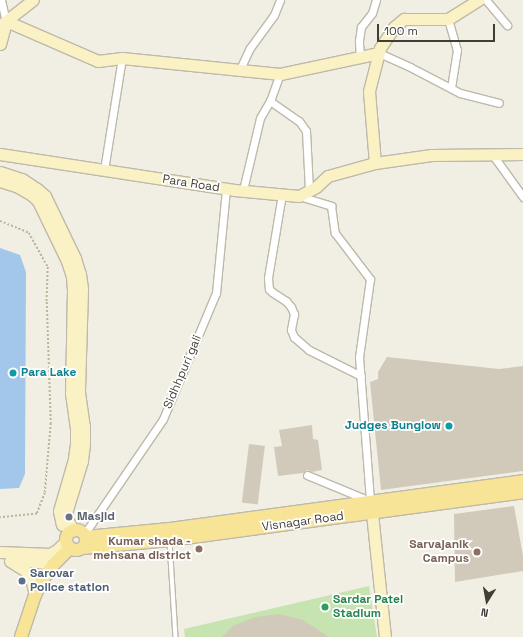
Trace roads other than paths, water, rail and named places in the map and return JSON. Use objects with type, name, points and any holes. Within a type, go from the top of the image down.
[{"type":"main road","name":"Visnagar Road","points":[[371,507],[523,481]]},
{"type":"main road","name":"Visnagar Road","points":[[76,539],[170,534],[371,507],[523,492]]},
{"type":"main road","points":[[21,637],[35,595],[43,579],[76,539]]},
{"type":"street","points":[[0,44],[3,23],[2,0]]},
{"type":"street","points":[[3,23],[33,0]]},
{"type":"street","points":[[240,69],[250,48],[274,15],[280,0]]},
{"type":"street","points":[[360,57],[361,27],[372,13],[376,0]]},
{"type":"street","points":[[375,163],[369,91],[379,53],[394,27],[404,19],[448,19],[478,0]]},
{"type":"street","points":[[486,0],[507,26]]},
{"type":"street","points":[[448,19],[457,50],[451,88]]},
{"type":"street","points":[[3,23],[98,61],[122,58],[280,74],[379,53],[460,93],[499,103]]},
{"type":"street","points":[[104,170],[122,58]]},
{"type":"street","points":[[243,190],[260,118],[270,101],[280,74]]},
{"type":"street","points":[[270,101],[299,121],[306,131],[304,194]]},
{"type":"street","points":[[492,154],[523,197]]},
{"type":"street","points":[[304,194],[316,187],[328,176],[375,163],[431,156],[523,154]]},
{"type":"street","name":"Para Road","points":[[1,155],[226,189],[282,194],[304,194]]},
{"type":"street","points":[[0,172],[22,179],[45,196],[75,258],[80,274],[82,289],[79,392],[84,426],[84,444],[82,460],[66,513],[67,519],[76,539]]},
{"type":"street","points":[[0,181],[18,187],[38,201],[67,261],[72,276],[71,393],[76,427],[76,444],[74,459],[59,511],[60,520],[76,539]]},
{"type":"street","name":"Sidhhpuri gali","points":[[76,539],[163,419],[216,293],[226,189]]},
{"type":"street","points":[[282,194],[268,278],[269,289],[286,300],[291,307],[294,314],[291,330],[294,337],[309,350],[361,376]]},
{"type":"street","points":[[304,194],[331,206],[335,233],[370,279],[359,357],[371,507],[385,637]]},
{"type":"street","points":[[307,475],[371,507]]},
{"type":"street","points":[[1,556],[50,554],[76,539]]},
{"type":"street","points":[[1,556],[54,564]]},
{"type":"street","points":[[1,556],[26,570],[31,578],[35,595]]},
{"type":"lane","points":[[170,534],[176,637]]},
{"type":"water","name":"Para Lake","points":[[0,248],[20,255],[26,272],[25,474],[19,488],[0,489]]},
{"type":"place","name":"Para Lake","points":[[13,373]]},
{"type":"place","name":"Judges Bunglow","points":[[449,426]]},
{"type":"place","name":"Masjid","points":[[69,517]]},
{"type":"place","name":"Kumar shada - mehsana district","points":[[199,549]]},
{"type":"place","name":"Sarvajanik Campus","points":[[477,552]]},
{"type":"place","name":"Sarovar Police station","points":[[22,581]]},
{"type":"place","name":"Sardar Patel Stadium","points":[[325,607]]}]
